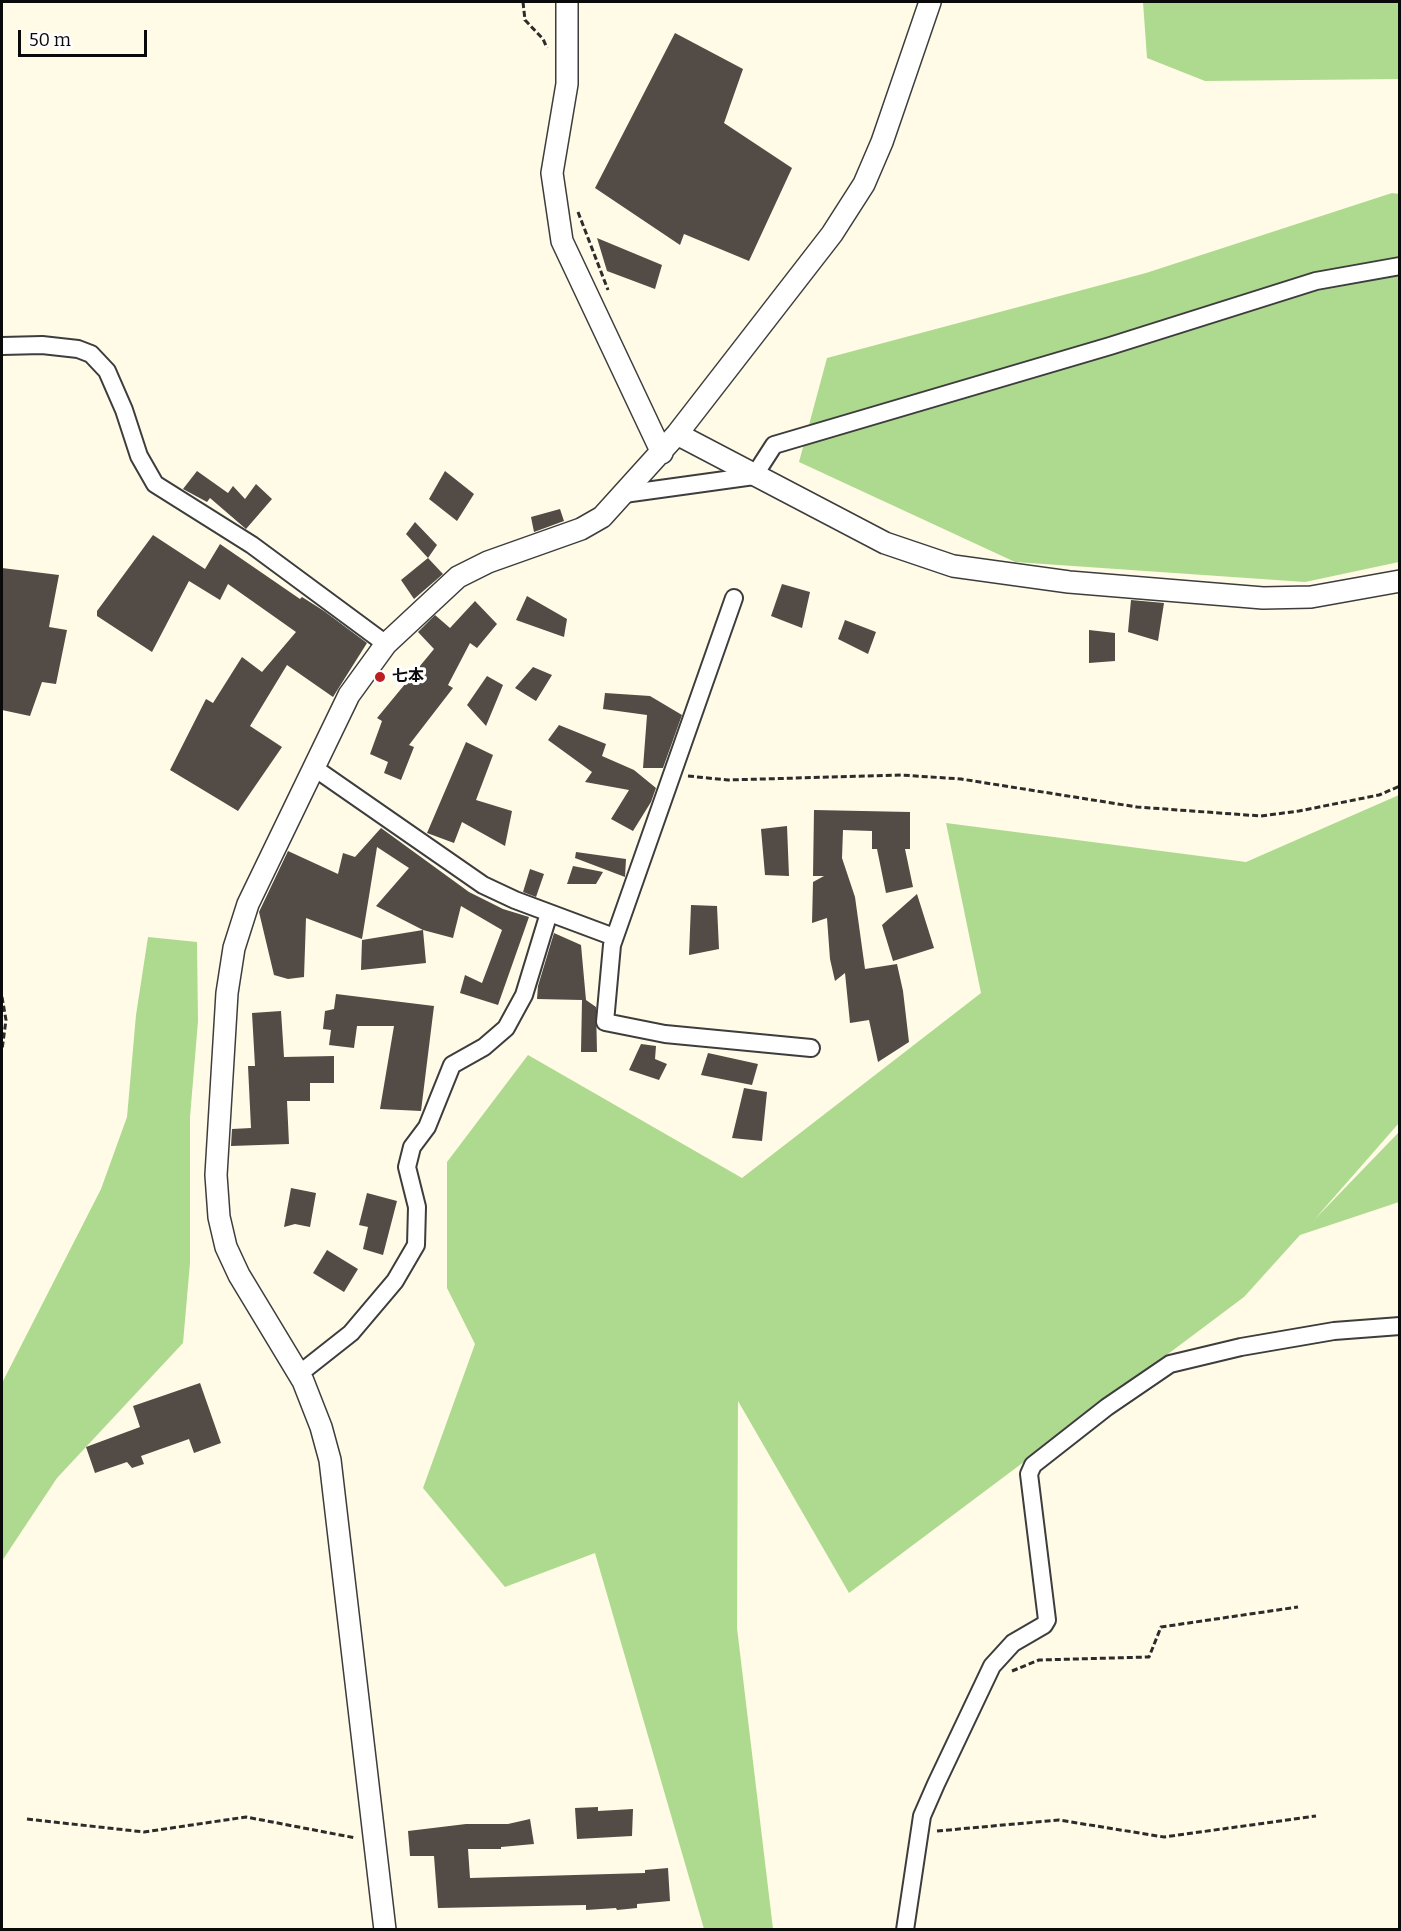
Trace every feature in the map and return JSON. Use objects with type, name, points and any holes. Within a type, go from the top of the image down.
[{"type":"street","points":[[567,2],[567,84],[552,172],[562,241],[662,453]]},
{"type":"street","points":[[385,1929],[330,1460],[321,1427],[299,1374],[239,1275],[226,1247],[219,1217],[216,1175],[227,993],[234,948],[248,903],[349,695],[386,644],[458,577],[488,562],[581,530],[602,517],[662,453],[832,234],[864,184],[882,142],[930,2]]},
{"type":"street","points":[[624,494],[754,476],[774,446],[1120,343],[1316,281],[1400,266]]},
{"type":"street","points":[[2,346],[42,345],[78,349],[91,354],[107,371],[124,410],[139,456],[155,484],[252,545],[386,644]]},
{"type":"street","points":[[677,434],[885,543],[953,566],[1011,576],[1263,598],[1311,597],[1400,581]]},
{"type":"street","points":[[734,598],[674,774],[614,937],[605,1022],[664,1034],[811,1048]]},
{"type":"street","points":[[313,767],[483,885],[614,937]]},
{"type":"street","points":[[299,1374],[351,1333],[395,1281],[416,1245],[417,1207],[406,1167],[412,1147],[427,1127],[452,1065],[484,1047],[506,1028],[524,995],[549,913]]},
{"type":"street","points":[[905,1929],[922,1816],[936,1784],[992,1666],[1013,1643],[1044,1625],[1047,1620],[1029,1474],[1033,1465],[1107,1407],[1170,1364],[1241,1347],[1334,1331],[1400,1326]]},
{"type":"path","points":[[523,2],[525,20],[543,39],[551,55]]},
{"type":"path","points":[[573,201],[611,298]]},
{"type":"path","points":[[674,774],[728,780],[901,775],[960,779],[1137,807],[1261,816],[1379,795],[1400,786]]},
{"type":"path","points":[[2,997],[6,1020],[2,1050]]},
{"type":"path","points":[[1010,1672],[1039,1660],[1149,1657],[1161,1627],[1298,1607]]},
{"type":"path","points":[[926,1832],[1059,1820],[1164,1837],[1316,1816]]},
{"type":"path","points":[[27,1819],[144,1832],[246,1817],[367,1840]]},
{"type":"green space","points":[[1143,2],[1399,2],[1399,79],[1205,81],[1147,58]]},
{"type":"green space","points":[[1392,193],[1399,194],[1399,562],[1305,582],[1015,562],[799,462],[827,358],[1146,273]]},
{"type":"green space","points":[[1399,795],[1399,1123],[1314,1220],[1399,1132],[1399,1202],[1300,1235],[1244,1297],[849,1593],[738,1401],[737,1628],[773,1929],[704,1929],[595,1553],[505,1587],[423,1488],[475,1344],[447,1288],[447,1162],[528,1055],[742,1178],[981,993],[946,823],[1246,862]]},
{"type":"green space","points":[[148,937],[197,942],[198,1021],[190,1117],[190,1263],[183,1343],[57,1478],[2,1561],[2,1383],[101,1189],[127,1117],[136,1015]]},
{"type":"building","points":[[675,33],[743,69],[724,123],[792,168],[749,261],[684,234],[680,245],[595,188]]},
{"type":"building","points":[[597,238],[662,265],[655,289],[607,271]]},
{"type":"building","points":[[197,471],[228,493],[233,486],[245,499],[256,484],[272,499],[246,529],[210,498],[207,502],[183,489]]},
{"type":"building","points":[[445,471],[474,494],[457,521],[429,499]]},
{"type":"building","points":[[560,509],[564,521],[534,532],[531,517]]},
{"type":"building","points":[[415,522],[437,545],[428,558],[406,534]]},
{"type":"building","points":[[153,535],[205,569],[220,544],[300,599],[302,597],[324,611],[367,643],[333,697],[287,665],[250,726],[282,747],[238,811],[170,770],[206,699],[213,703],[242,657],[262,672],[296,632],[228,584],[220,600],[189,581],[152,652],[97,616],[97,611]]},
{"type":"building","points":[[428,558],[443,574],[414,599],[401,580]]},
{"type":"building","points":[[2,568],[59,575],[49,627],[67,630],[56,684],[42,682],[30,716],[2,710]]},
{"type":"building","points":[[782,584],[810,592],[802,628],[771,616]]},
{"type":"building","points":[[527,596],[567,619],[564,637],[516,620]]},
{"type":"building","points":[[1131,600],[1164,603],[1158,641],[1128,632]]},
{"type":"building","points":[[475,601],[497,624],[477,648],[470,643],[448,685],[453,688],[409,745],[414,747],[401,780],[384,773],[388,762],[370,754],[382,721],[377,718],[434,649],[418,632],[435,615],[450,628]]},
{"type":"building","points":[[845,620],[876,632],[868,654],[838,639]]},
{"type":"building","points":[[1089,630],[1115,633],[1115,661],[1089,663]]},
{"type":"building","points":[[533,667],[552,675],[536,701],[515,688]]},
{"type":"building","points":[[487,676],[503,685],[486,726],[467,705]]},
{"type":"building","points":[[605,693],[650,696],[682,715],[663,768],[643,768],[647,715],[603,709]]},
{"type":"building","points":[[559,725],[606,744],[602,756],[634,770],[656,788],[651,802],[633,831],[611,819],[629,790],[585,782],[592,772],[548,740]]},
{"type":"building","points":[[466,742],[493,755],[476,800],[512,811],[505,846],[462,822],[454,843],[427,833]]},
{"type":"building","points":[[814,810],[910,812],[910,849],[905,849],[913,887],[886,893],[877,849],[872,849],[872,831],[843,830],[842,858],[855,897],[865,969],[897,964],[903,991],[909,1042],[878,1062],[869,1020],[850,1023],[845,973],[835,981],[830,959],[827,918],[812,923],[813,882],[824,876],[813,876]]},
{"type":"building","points":[[787,826],[789,876],[765,875],[761,829]]},
{"type":"building","points":[[381,828],[469,892],[503,909],[529,917],[498,1005],[460,993],[465,975],[482,983],[502,930],[461,906],[453,938],[423,930],[376,906],[409,868],[377,847],[362,939],[306,918],[304,977],[288,979],[274,975],[259,912],[288,851],[338,874],[343,853],[355,857]]},
{"type":"building","points":[[576,852],[626,859],[625,877],[575,858]]},
{"type":"building","points":[[573,866],[603,872],[596,884],[567,884]]},
{"type":"building","points":[[530,869],[544,874],[536,897],[523,892]]},
{"type":"building","points":[[917,894],[934,948],[893,961],[882,925]]},
{"type":"building","points":[[691,905],[717,906],[719,949],[689,955]]},
{"type":"building","points":[[423,930],[426,963],[361,970],[362,940]]},
{"type":"building","points":[[554,933],[581,945],[586,1000],[596,1007],[597,1052],[581,1052],[582,1000],[537,999],[538,986]]},
{"type":"building","points":[[336,994],[434,1006],[421,1111],[380,1109],[394,1026],[357,1026],[354,1048],[329,1045],[331,1030],[323,1029],[325,1011],[334,1009]]},
{"type":"building","points":[[281,1011],[284,1057],[334,1056],[334,1083],[310,1083],[310,1101],[287,1101],[289,1144],[231,1146],[232,1129],[251,1128],[248,1066],[255,1066],[252,1013]]},
{"type":"building","points":[[641,1044],[656,1046],[655,1059],[667,1064],[659,1080],[629,1070]]},
{"type":"building","points":[[708,1053],[758,1064],[752,1085],[701,1075]]},
{"type":"building","points":[[744,1088],[767,1092],[762,1141],[732,1138]]},
{"type":"building","points":[[291,1188],[316,1193],[310,1227],[295,1224],[284,1227]]},
{"type":"building","points":[[367,1193],[397,1201],[383,1255],[363,1249],[368,1227],[359,1225]]},
{"type":"building","points":[[327,1250],[358,1269],[344,1292],[313,1273]]},
{"type":"building","points":[[200,1383],[221,1443],[194,1453],[189,1439],[141,1456],[144,1464],[132,1468],[127,1462],[95,1473],[86,1447],[140,1427],[133,1406]]},
{"type":"building","points":[[598,1807],[598,1811],[633,1809],[632,1836],[577,1839],[575,1808]]},
{"type":"building","points":[[530,1819],[534,1844],[501,1847],[501,1849],[468,1849],[470,1878],[645,1873],[645,1870],[668,1868],[670,1901],[637,1904],[637,1908],[617,1910],[616,1908],[586,1910],[586,1905],[438,1908],[434,1856],[410,1856],[408,1831],[466,1824],[508,1824]]},
{"type":"place","name":"七本","points":[[380,677]]}]
